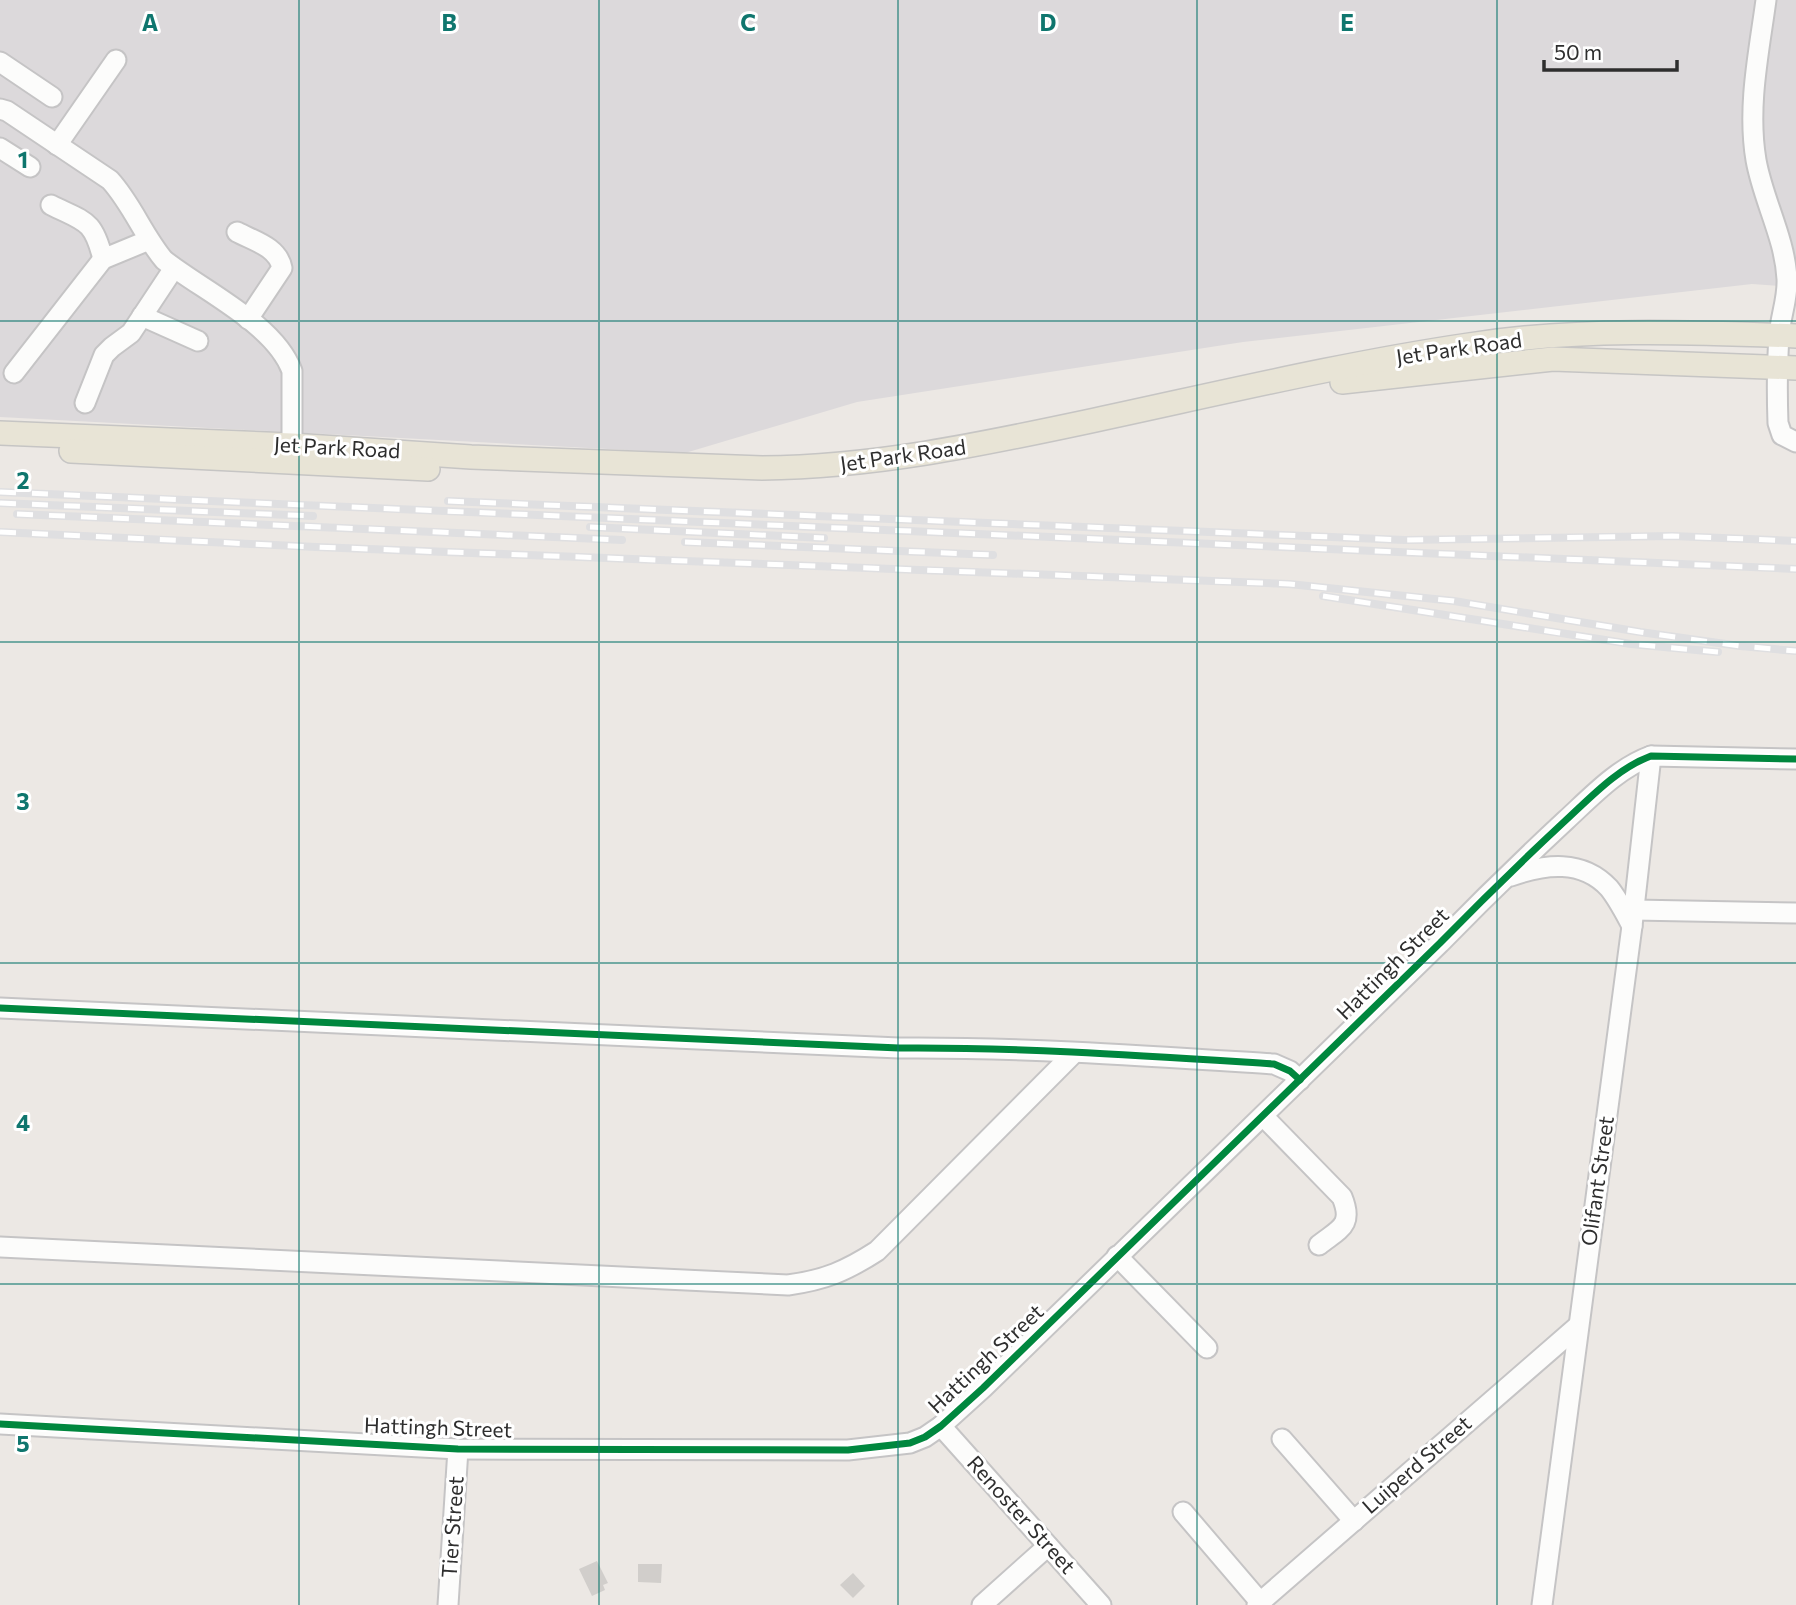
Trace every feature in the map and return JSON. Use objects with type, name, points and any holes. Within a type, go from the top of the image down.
[{"type":"main road","name":"Jet Park Road","points":[[0,448],[471,457],[762,468],[820,467],[954,450],[1304,375],[1469,345],[1600,332],[1787,336]]},
{"type":"main road","name":"Jet Park Road","points":[[0,433],[292,454],[767,479],[836,478],[972,460],[1315,385],[1508,362],[1553,359],[1787,368]]},
{"type":"street","points":[[1766,0],[1754,95],[1753,136],[1761,184],[1786,262],[1787,368],[1777,423],[1782,435],[1796,442]]},
{"type":"street","points":[[57,145],[116,60]]},
{"type":"street","points":[[0,62],[52,97]]},
{"type":"street","points":[[0,109],[8,111],[110,180],[121,192],[163,260],[248,319],[274,341],[289,361],[292,372],[292,454]]},
{"type":"street","points":[[0,148],[30,167]]},
{"type":"street","points":[[51,205],[85,221],[92,228],[103,259]]},
{"type":"street","points":[[237,232],[273,250],[282,268],[248,319]]},
{"type":"street","points":[[14,373],[103,259],[149,240]]},
{"type":"street","points":[[85,403],[104,355],[131,333],[174,268]]},
{"type":"street","points":[[142,316],[198,341]]},
{"type":"street","points":[[1651,756],[1796,759]]},
{"type":"street","name":"Hattingh Street","points":[[0,1424],[458,1449],[848,1450],[910,1443],[941,1426],[1300,1080],[1501,880],[1610,780],[1638,761],[1651,756]]},
{"type":"street","name":"Olifant Street","points":[[1542,1605],[1633,918],[1651,756]]},
{"type":"street","points":[[1501,880],[1547,865],[1567,866],[1600,880],[1633,918],[1796,913]]},
{"type":"street","points":[[0,1007],[899,1048],[960,1047],[1074,1053],[1274,1065],[1290,1071],[1300,1080]]},
{"type":"street","points":[[0,1247],[788,1285],[820,1280],[850,1269],[877,1251],[1074,1053]]},
{"type":"street","points":[[1263,1116],[1342,1197],[1348,1215],[1345,1224],[1319,1245]]},
{"type":"street","points":[[1117,1256],[1207,1348]]},
{"type":"street","name":"Luiperd Street","points":[[1259,1603],[1578,1326]]},
{"type":"street","name":"Renoster Street","points":[[941,1426],[1101,1605]]},
{"type":"street","points":[[1282,1440],[1354,1521]]},
{"type":"street","name":"Tier Street","points":[[448,1605],[458,1449]]},
{"type":"street","points":[[1183,1512],[1259,1603]]},
{"type":"street","points":[[982,1605],[1048,1546]]},
{"type":"shaded area","points":[[0,0],[1796,0],[1796,287],[1752,284],[1243,342],[857,402],[685,453],[0,417]]},
{"type":"building","points":[[597,1561],[608,1583],[603,1585],[605,1590],[592,1596],[579,1569]]},
{"type":"building","points":[[638,1564],[662,1564],[661,1583],[638,1582]]},
{"type":"building","points":[[853,1573],[865,1586],[853,1598],[840,1585]]},
{"type":"railway","points":[[0,492],[1796,569]]},
{"type":"railway","points":[[448,501],[1405,540],[1672,536],[1796,541]]},
{"type":"railway","points":[[0,503],[313,516]]},
{"type":"railway","points":[[17,514],[622,540]]},
{"type":"railway","points":[[590,527],[824,538]]},
{"type":"railway","points":[[0,532],[316,547],[1289,584],[1454,601],[1640,632],[1796,651]]},
{"type":"railway","points":[[685,542],[993,555]]},
{"type":"railway","points":[[1323,596],[1631,644],[1718,652]]},
{"type":"cycle path","points":[[0,1424],[458,1449],[848,1450],[910,1443],[941,1426],[983,1388],[1518,865],[1616,775],[1651,756],[1796,759]]},
{"type":"cycle path","points":[[0,1008],[899,1048],[1134,1055],[1274,1064],[1290,1071],[1300,1080]]}]
